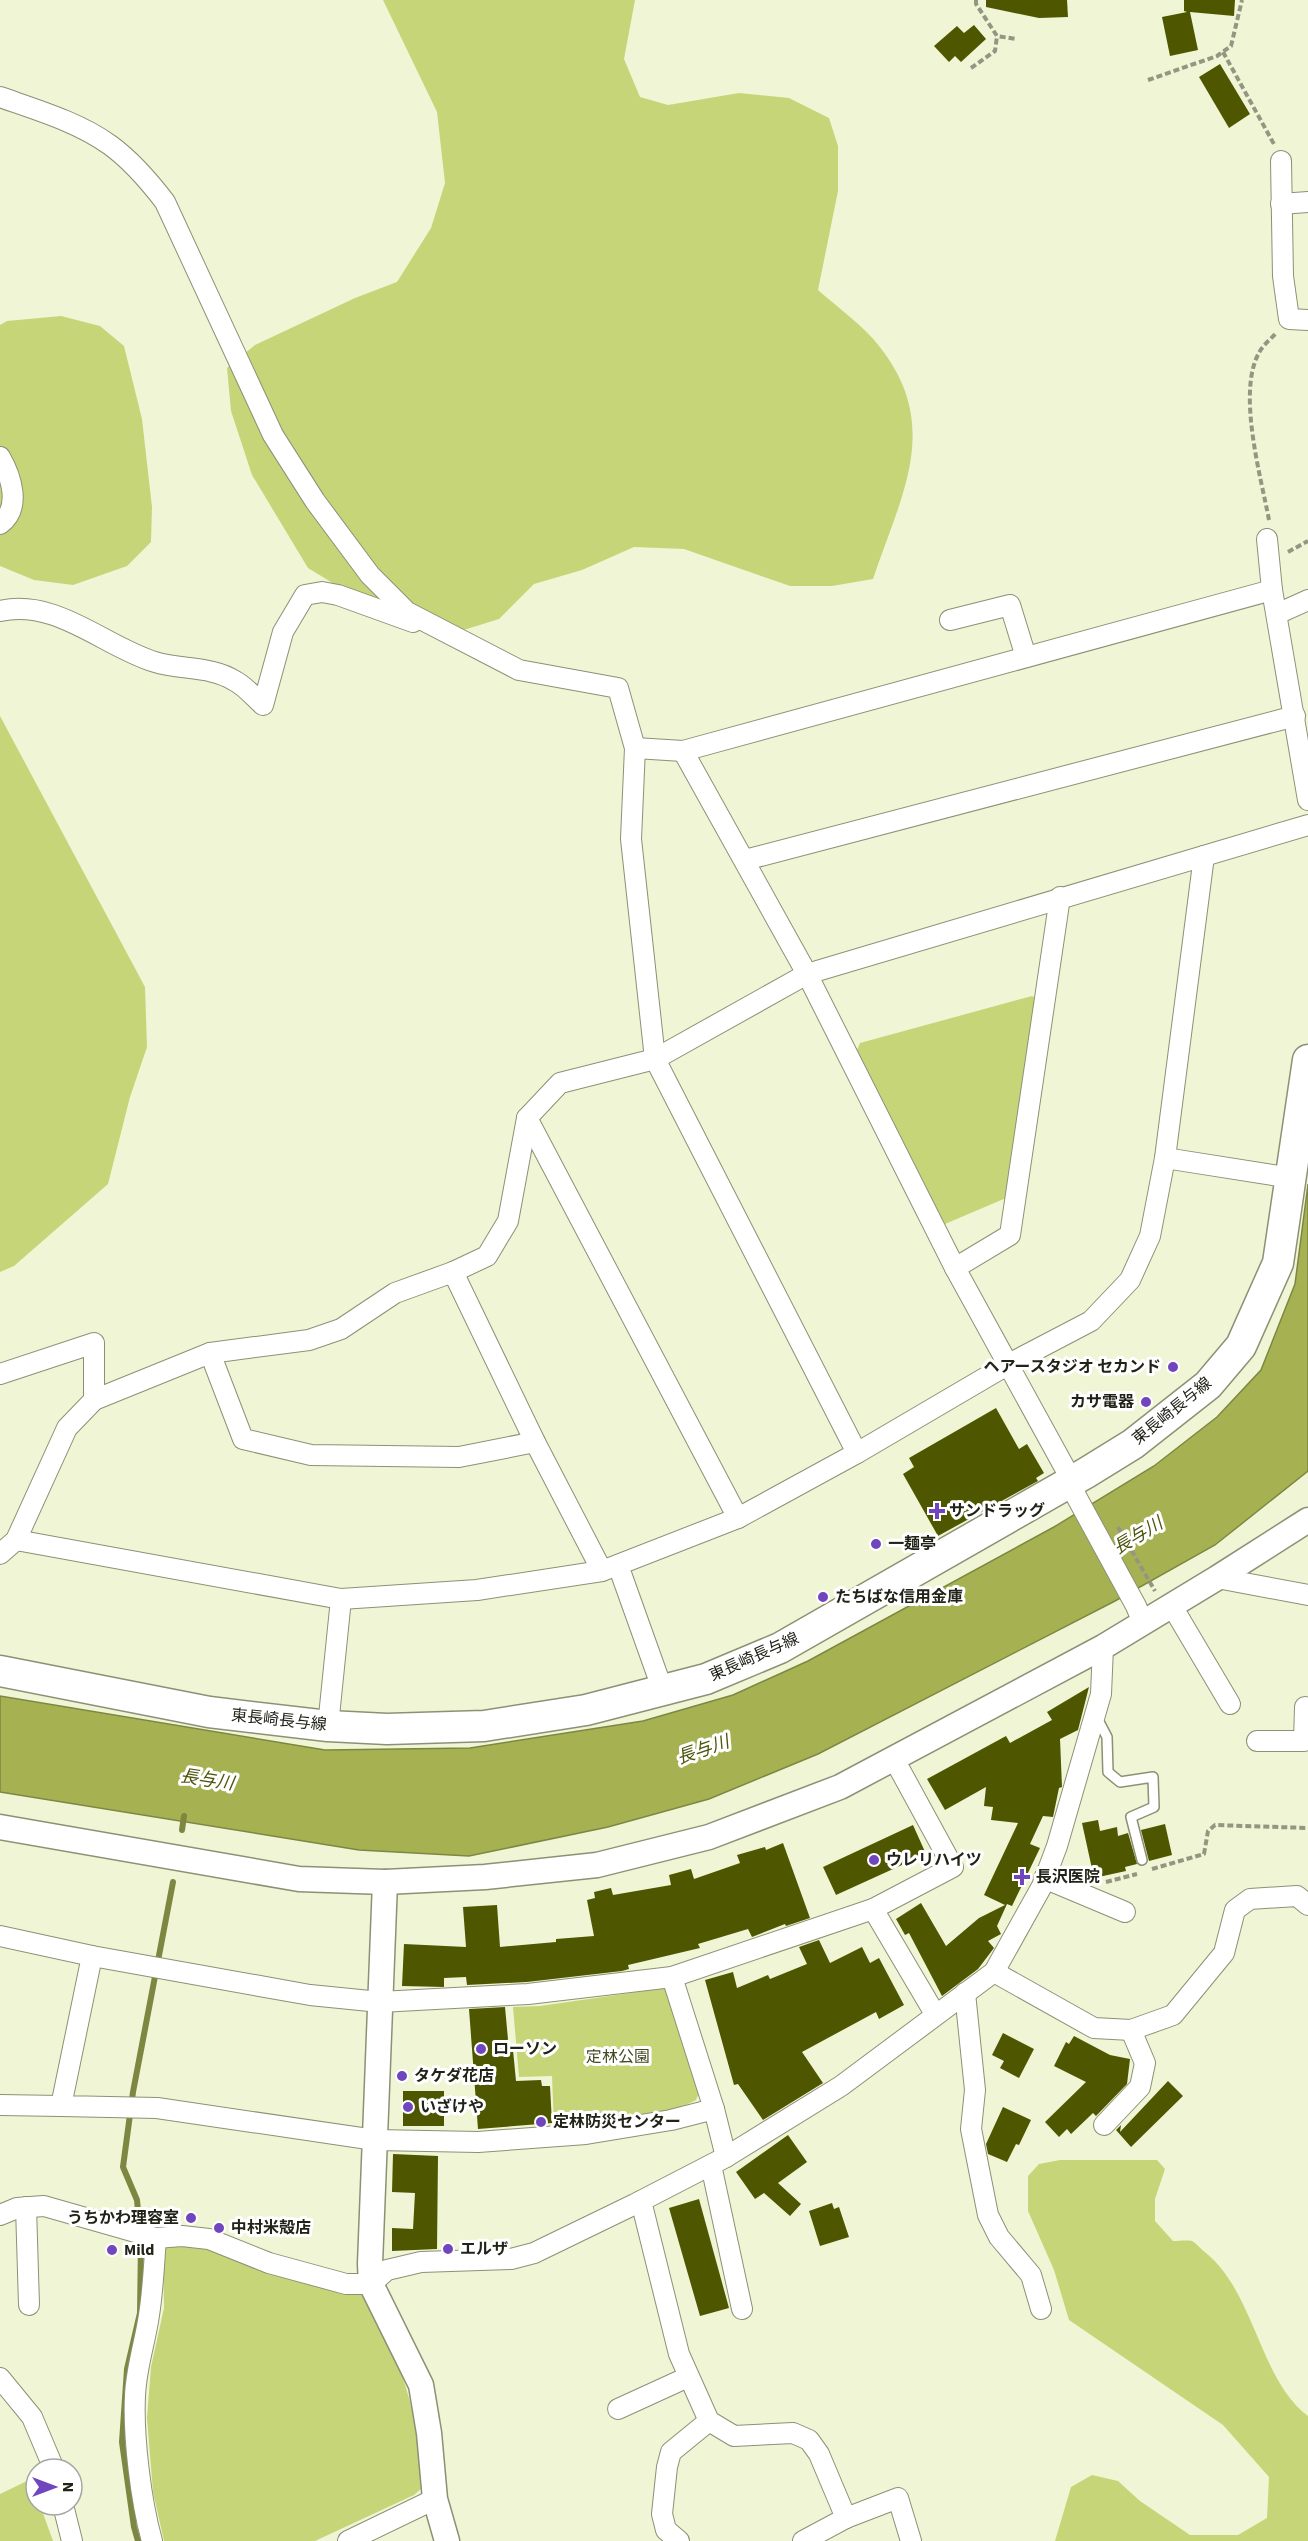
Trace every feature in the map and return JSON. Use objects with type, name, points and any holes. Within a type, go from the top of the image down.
[{"type":"main road","name":"東長崎長与線","points":[[0,1671],[208,1712],[328,1726],[387,1729],[484,1726],[586,1710],[706,1679],[780,1648],[1074,1489],[1208,1385],[1241,1346],[1278,1263],[1308,1060]]},
{"type":"street","points":[[0,97],[65,120],[110,145],[142,173],[165,202],[273,435],[315,501],[370,575],[407,612],[519,670],[618,688],[635,748],[631,839],[655,1059],[856,1453]]},
{"type":"street","points":[[1281,161],[1283,276],[1298,320]]},
{"type":"street","points":[[1281,204],[1308,202]]},
{"type":"street","points":[[0,457],[10,475],[13,499],[6,520],[0,524]]},
{"type":"street","points":[[1267,539],[1272,590],[1296,716],[1308,800]]},
{"type":"street","points":[[635,748],[683,751],[1272,590]]},
{"type":"street","points":[[0,610],[15,607],[48,614],[76,624],[154,662],[222,675],[237,681],[263,705],[283,632],[305,595],[322,592],[338,595],[447,632]]},
{"type":"street","points":[[1277,614],[1308,600]]},
{"type":"street","points":[[950,620],[1010,605],[1026,657]]},
{"type":"street","points":[[745,860],[1296,716]]},
{"type":"street","points":[[683,751],[807,974],[955,1268],[1140,1614]]},
{"type":"street","points":[[0,1554],[16,1540],[67,1428],[94,1400],[210,1353],[309,1340],[341,1329],[396,1293],[453,1272],[487,1256],[508,1221],[527,1118],[560,1083],[655,1059],[807,974],[1308,825]]},
{"type":"street","points":[[16,1540],[341,1599],[477,1590],[610,1568],[738,1518],[856,1453],[1007,1365],[1091,1321],[1130,1280],[1149,1236],[1165,1158],[1204,856]]},
{"type":"street","points":[[955,1268],[1010,1235],[1060,897]]},
{"type":"street","points":[[527,1118],[738,1518]]},
{"type":"street","points":[[1165,1158],[1292,1178]]},
{"type":"street","points":[[453,1272],[535,1442],[610,1568],[663,1691]]},
{"type":"street","points":[[0,1374],[94,1343],[94,1400]]},
{"type":"street","points":[[210,1353],[243,1439],[311,1455],[459,1457],[535,1442]]},
{"type":"street","points":[[0,1827],[299,1879],[385,1882],[485,1877],[609,1862],[709,1837],[840,1787],[1102,1647],[1140,1614],[1169,1608],[1308,1520]]},
{"type":"street","points":[[1217,1578],[1308,1595]]},
{"type":"street","points":[[328,1726],[341,1599]]},
{"type":"street","points":[[1169,1608],[1230,1704]]},
{"type":"street","points":[[0,2215],[17,2208],[44,2206],[144,2235],[209,2239],[269,2263],[346,2284],[371,2284],[387,2270],[421,2262],[511,2259],[534,2253],[641,2201],[718,2161],[841,2086],[994,1972],[1044,1878],[1057,1846],[1101,1694],[1102,1647]]},
{"type":"street","points":[[1257,1741],[1304,1741],[1305,1707],[1308,1708]]},
{"type":"street","points":[[0,1936],[92,1956],[310,1995],[380,2002],[528,1994],[672,1977],[873,1909],[953,1867],[894,1759]]},
{"type":"street","points":[[1044,1878],[1125,1912]]},
{"type":"street","points":[[385,1882],[371,2284],[421,2385],[431,2444],[435,2499],[447,2541]]},
{"type":"street","points":[[994,1972],[1094,2028],[1131,2030],[1173,2015],[1224,1953],[1235,1910],[1250,1899],[1297,1896],[1308,1905]]},
{"type":"street","points":[[873,1909],[935,2014]]},
{"type":"street","points":[[61,2106],[92,1956]]},
{"type":"street","points":[[672,1977],[714,2109],[718,2161],[742,2309]]},
{"type":"street","points":[[965,1993],[975,2090],[971,2129],[988,2215],[999,2237],[1031,2275],[1041,2309]]},
{"type":"street","points":[[1104,2125],[1140,2087],[1145,2063],[1131,2030]]},
{"type":"street","points":[[0,2104],[157,2108],[375,2140],[478,2142],[586,2134],[671,2120],[714,2109]]},
{"type":"street","points":[[641,2201],[679,2354],[709,2421],[734,2436],[793,2433],[809,2440],[819,2454],[846,2518]]},
{"type":"street","points":[[26,2207],[29,2305]]},
{"type":"street","points":[[144,2235],[149,2315],[137,2371],[135,2399],[139,2463],[146,2519],[152,2541]]},
{"type":"street","points":[[618,2409],[688,2377]]},
{"type":"street","points":[[0,2378],[32,2417],[49,2457]]},
{"type":"street","points":[[679,2541],[666,2530],[662,2514],[667,2467],[671,2452],[709,2421]]},
{"type":"street","points":[[802,2541],[846,2518],[897,2498],[911,2541]]},
{"type":"street","points":[[348,2541],[435,2499]]},
{"type":"street","points":[[66,2517],[72,2541]]},
{"type":"lane","points":[[1095,1714],[1107,1737],[1108,1772],[1120,1782],[1153,1777],[1154,1807],[1131,1817],[1142,1860]]},
{"type":"path","points":[[971,68],[996,51],[997,36],[976,4],[976,0]]},
{"type":"path","points":[[1148,80],[1223,52],[1231,46],[1242,0]]},
{"type":"path","points":[[997,36],[1016,39]]},
{"type":"path","points":[[1223,52],[1278,150],[1281,161]]},
{"type":"path","points":[[1267,539],[1270,526],[1253,442],[1251,399],[1253,371],[1260,351],[1298,320]]},
{"type":"path","points":[[1114,1522],[1169,1608]]},
{"type":"path","points":[[1074,1891],[1204,1854],[1208,1831],[1215,1825],[1308,1828]]},
{"type":"green space","points":[[383,0],[635,0],[624,59],[640,97],[668,105],[739,93],[789,98],[829,118],[838,146],[838,191],[818,290],[858,324],[879,346],[898,376],[909,404],[913,433],[904,489],[873,579],[832,586],[790,586],[684,549],[634,547],[582,570],[534,584],[499,619],[454,633],[390,618],[308,568],[252,475],[231,411],[227,368],[255,345],[355,298],[397,282],[431,228],[445,183],[437,112]]},
{"type":"green space","points":[[61,316],[100,326],[124,346],[142,419],[152,507],[151,542],[127,566],[73,585],[34,580],[0,566],[0,325],[7,321]]},
{"type":"green space","points":[[0,716],[145,987],[147,1047],[130,1097],[108,1184],[14,1266],[0,1272]]},
{"type":"green space","points":[[1032,996],[1038,999],[1006,1198],[945,1224],[857,1050],[860,1043]]},
{"type":"green space","name":"定林公園","points":[[665,1988],[699,2093],[696,2100],[665,2112],[646,2116],[554,2127],[552,2076],[519,2077],[513,2007],[540,2006]]},
{"type":"green space","points":[[1060,2160],[1157,2160],[1165,2169],[1155,2199],[1155,2221],[1173,2241],[1194,2242],[1222,2270],[1236,2290],[1279,2381],[1292,2401],[1308,2416],[1308,2541],[1055,2541],[1071,2487],[1092,2475],[1118,2481],[1140,2501],[1190,2535],[1238,2535],[1267,2518],[1269,2477],[1223,2425],[1069,2320],[1054,2270],[1028,2211],[1028,2176],[1039,2164]]},
{"type":"green space","points":[[167,2245],[202,2247],[361,2294],[387,2339],[406,2387],[417,2436],[422,2488],[414,2495],[315,2541],[164,2541],[153,2492],[147,2418],[151,2367],[164,2308],[163,2247]]},
{"type":"green space","points":[[24,2482],[24,2517],[44,2517],[53,2541],[0,2541],[0,2494]]},
{"type":"water","name":"長与川","points":[[1308,1184],[1308,1471],[1215,1545],[1115,1601],[818,1754],[709,1799],[608,1827],[469,1856],[359,1850],[0,1792],[0,1696],[325,1750],[470,1748],[643,1721],[733,1695],[808,1661],[1054,1527],[1154,1466],[1217,1417],[1261,1370],[1295,1284]]},
{"type":"building","points":[[986,0],[1067,0],[1068,17],[1039,18],[986,7]]},
{"type":"building","points":[[1184,0],[1235,0],[1234,16],[1190,12],[1198,50],[1170,56],[1162,17],[1187,12],[1184,11]]},
{"type":"building","points":[[974,25],[986,39],[961,62],[955,56],[949,62],[934,46],[957,26],[964,33]]},
{"type":"building","points":[[1220,64],[1250,114],[1229,128],[1199,77]]},
{"type":"building","points":[[996,1408],[1019,1449],[1027,1444],[1044,1473],[1036,1478],[1038,1481],[938,1536],[903,1474],[914,1467],[909,1458]]},
{"type":"building","points":[[1089,1687],[1078,1730],[1060,1739],[1062,1787],[1059,1788],[1053,1817],[1043,1816],[1030,1844],[1040,1848],[1012,1906],[1007,1904],[997,1926],[1001,1934],[988,1941],[994,1948],[978,1969],[942,1996],[909,1933],[905,1935],[896,1919],[921,1903],[946,1946],[979,1918],[1005,1905],[984,1895],[1018,1823],[991,1820],[993,1807],[984,1806],[986,1787],[945,1810],[927,1779],[1006,1736],[1010,1743],[1052,1720],[1047,1712]]},
{"type":"building","points":[[1098,1820],[1100,1831],[1117,1827],[1118,1836],[1128,1833],[1137,1864],[1125,1867],[1126,1871],[1094,1878],[1082,1823]]},
{"type":"building","points":[[1165,1824],[1172,1855],[1149,1861],[1141,1830]]},
{"type":"building","name":"ウレリハイツ","points":[[913,1825],[926,1854],[836,1895],[823,1867]]},
{"type":"building","points":[[783,1843],[810,1918],[786,1926],[785,1924],[752,1937],[748,1929],[698,1944],[700,1948],[628,1965],[629,1969],[622,1971],[527,1982],[467,1985],[466,1977],[444,1978],[444,1987],[402,1986],[404,1944],[466,1947],[463,1907],[497,1905],[500,1947],[594,1936],[587,1900],[595,1898],[594,1892],[611,1888],[613,1895],[671,1885],[669,1875],[691,1869],[694,1879],[740,1863],[737,1855],[765,1847],[766,1850]]},
{"type":"building","points":[[819,1940],[830,1963],[862,1947],[870,1963],[879,1958],[904,2005],[879,2019],[876,2012],[802,2052],[823,2083],[763,2120],[738,2084],[734,2085],[705,1980],[733,1972],[737,1988],[768,1975],[770,1979],[807,1964],[799,1947]]},
{"type":"building","points":[[505,2007],[509,2050],[513,2050],[516,2081],[541,2080],[542,2086],[550,2086],[552,2123],[478,2129],[469,2009]]},
{"type":"building","points":[[1003,2033],[1034,2049],[1019,2078],[1000,2068],[1004,2061],[992,2055]]},
{"type":"building","points":[[1074,2036],[1110,2055],[1130,2059],[1127,2084],[1096,2116],[1093,2113],[1071,2134],[1067,2129],[1059,2137],[1045,2122],[1086,2082],[1054,2066],[1066,2042],[1069,2044]]},
{"type":"building","points":[[1168,2081],[1183,2096],[1131,2147],[1116,2130],[1121,2125],[1120,2132]]},
{"type":"building","points":[[403,2091],[444,2091],[444,2126],[403,2126]]},
{"type":"building","points":[[1003,2107],[1031,2120],[1019,2145],[1016,2144],[1007,2162],[988,2154],[986,2144]]},
{"type":"building","points":[[788,2135],[807,2162],[778,2183],[801,2204],[790,2216],[764,2193],[755,2199],[736,2172]]},
{"type":"building","points":[[393,2154],[438,2156],[437,2249],[392,2251],[392,2228],[413,2229],[415,2193],[392,2192]]},
{"type":"building","points":[[699,2199],[729,2308],[700,2316],[669,2208]]},
{"type":"building","points":[[832,2203],[834,2209],[839,2207],[849,2237],[820,2246],[809,2211]]},
{"type":"waterway","points":[[182,1830],[184,1816]]},
{"type":"waterway","points":[[138,2541],[122,2442],[127,2369],[140,2313],[141,2243],[137,2200],[123,2167],[133,2092],[173,1882]]},
{"type":"place","name":"ヘアースタジオ セカンド","points":[[1173,1367]]},
{"type":"place","name":"カサ電器","points":[[1146,1402]]},
{"type":"place","name":"サンドラッグ","points":[[937,1511]]},
{"type":"place","name":"一麺亭","points":[[876,1544]]},
{"type":"place","name":"たちばな信用金庫","points":[[823,1597]]},
{"type":"place","name":"ウレリハイツ","points":[[874,1860]]},
{"type":"place","name":"長沢医院","points":[[1022,1877]]},
{"type":"place","name":"ローソン","points":[[481,2049]]},
{"type":"place","name":"タケダ花店","points":[[402,2076]]},
{"type":"place","name":"いざけや","points":[[408,2107]]},
{"type":"place","name":"定林防災センター","points":[[541,2122]]},
{"type":"place","name":"うちかわ理容室","points":[[191,2218]]},
{"type":"place","name":"中村米殻店","points":[[219,2228]]},
{"type":"place","name":"エルザ","points":[[448,2249]]},
{"type":"place","name":"Mild","points":[[112,2250]]}]
